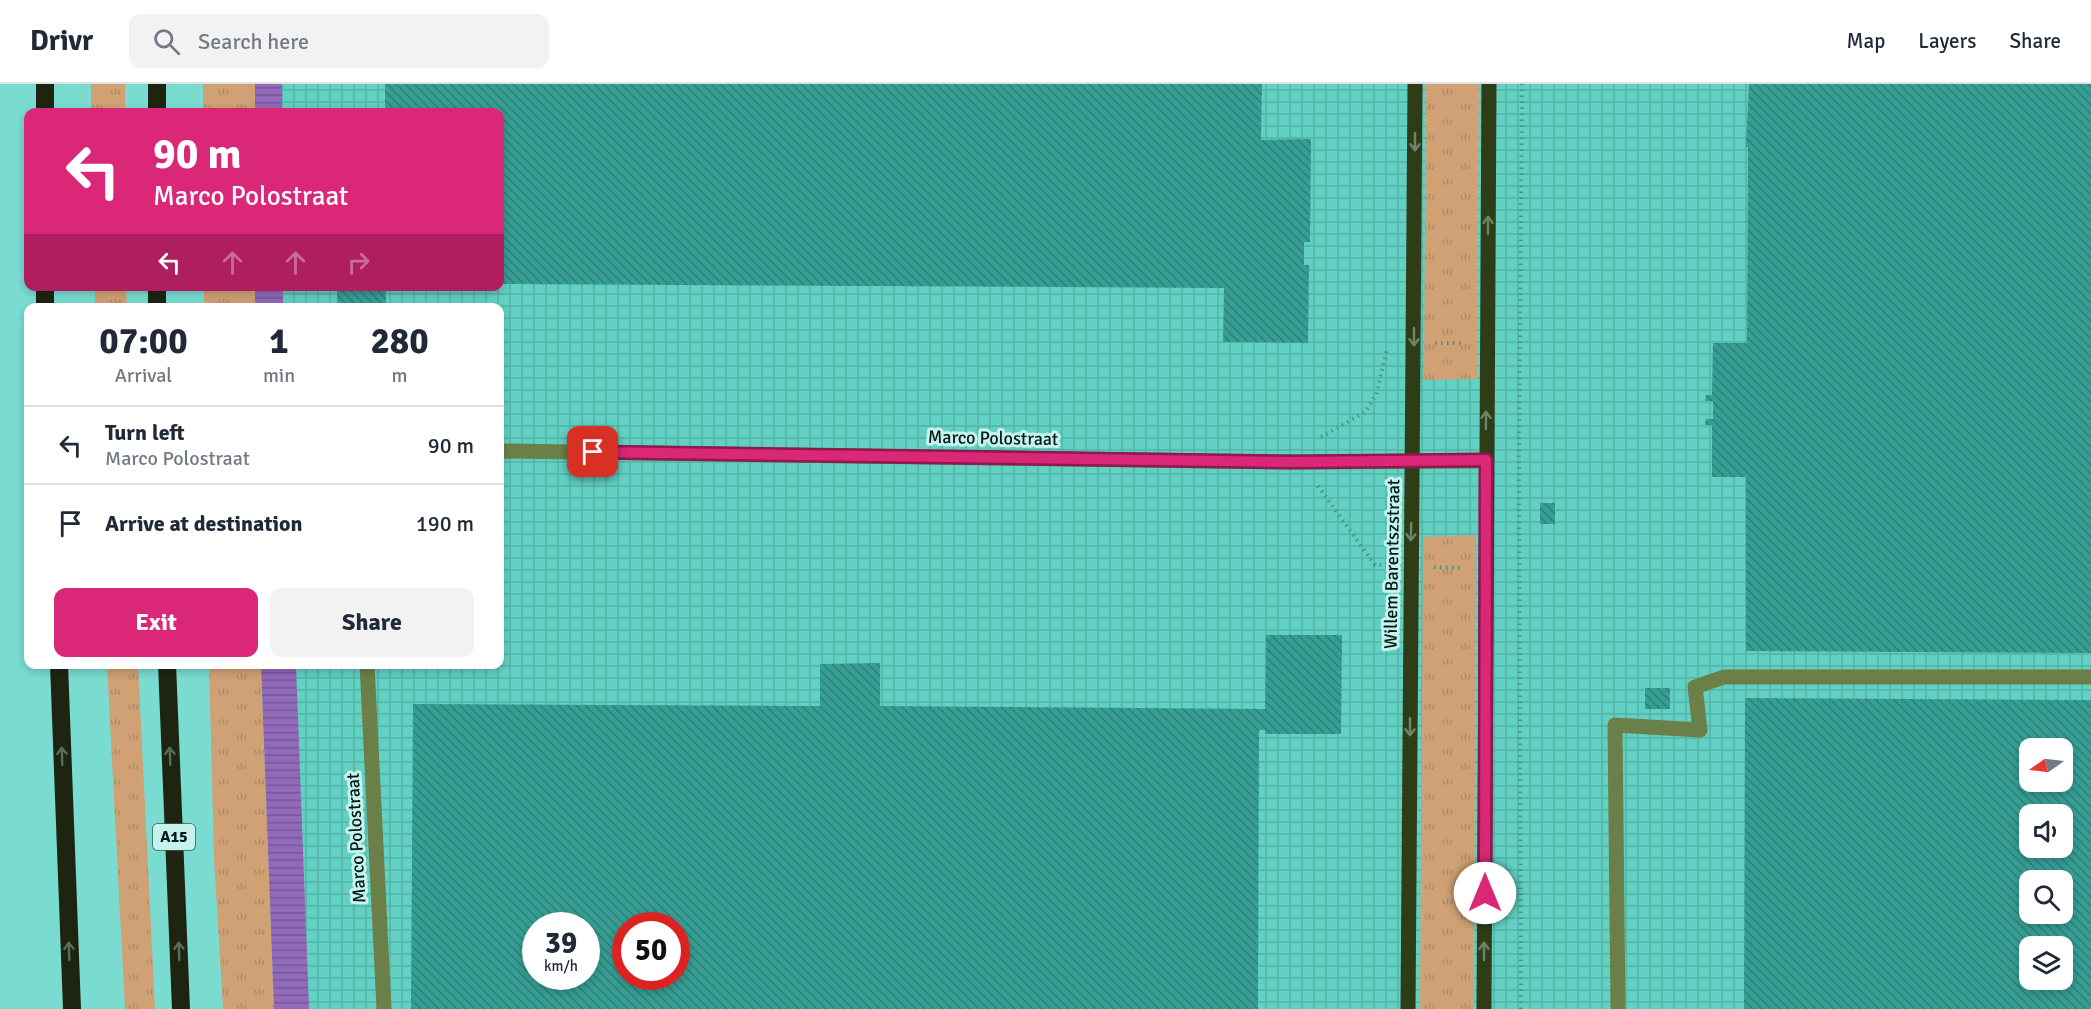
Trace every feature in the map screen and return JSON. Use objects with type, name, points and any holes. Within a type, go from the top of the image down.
[{"type":"highway","points":[[45,84],[45,108]]},
{"type":"highway","points":[[157,84],[157,108]]},
{"type":"highway","points":[[59,669],[72,1009]]},
{"type":"highway","name":"A15","points":[[166,669],[181,1009]]},
{"type":"main road","name":"Willem Barentszstraat","points":[[1408,1009],[1415,84]]},
{"type":"main road","points":[[1484,1009],[1489,84]]},
{"type":"street","name":"Marco Polostraat","points":[[504,451],[1292,462],[1486,460]]},
{"type":"street","name":"Marco Polostraat","points":[[367,669],[384,1009]]},
{"type":"street","points":[[1618,1009],[1615,725],[1700,730],[1695,687],[1724,677],[2091,677]]},
{"type":"path","points":[[1521,1009],[1519,460],[1522,84]]},
{"type":"shaded area","points":[[255,84],[282,84],[282,108],[255,108]]},
{"type":"shaded area","points":[[269,84],[2091,84],[2091,1009],[293,1009],[278,669],[504,669],[504,303],[270,303],[270,291],[504,291],[504,108],[269,108]]},
{"type":"shaded area","points":[[255,291],[283,291],[283,303],[255,303]]},
{"type":"shaded area","points":[[261,669],[296,669],[309,1009],[274,1009]]},
{"type":"green space","points":[[91,84],[125,84],[125,108],[91,108]]},
{"type":"green space","points":[[203,84],[255,84],[255,108],[203,108]]},
{"type":"green space","points":[[1426,84],[1479,84],[1477,379],[1424,380]]},
{"type":"green space","points":[[95,291],[126,291],[127,303],[95,303]]},
{"type":"green space","points":[[204,291],[255,291],[255,303],[204,303]]},
{"type":"green space","points":[[1476,535],[1474,1009],[1420,1009],[1423,537]]},
{"type":"green space","points":[[107,669],[138,669],[155,1009],[125,1009]]},
{"type":"green space","points":[[209,669],[261,669],[274,1009],[223,1009],[214,858]]},
{"type":"building","points":[[385,84],[1262,84],[1261,140],[1311,139],[1310,242],[1304,242],[1304,265],[1309,265],[1308,343],[1223,342],[1224,288],[504,284],[504,108],[385,108]]},
{"type":"building","points":[[1749,84],[2091,84],[2091,653],[1746,651],[1746,477],[1712,477],[1712,425],[1705,425],[1706,419],[1713,419],[1713,401],[1705,401],[1706,395],[1712,395],[1713,343],[1747,343],[1748,147],[1746,147]]},
{"type":"building","points":[[337,291],[386,291],[386,303],[337,303]]},
{"type":"building","points":[[1540,503],[1555,503],[1555,524],[1540,524]]},
{"type":"building","points":[[1266,635],[1342,635],[1341,734],[1265,734],[1265,730],[1259,730],[1258,1009],[411,1009],[413,704],[820,706],[820,664],[880,663],[880,706],[1265,709]]},
{"type":"building","points":[[1645,688],[1670,688],[1670,709],[1645,709]]},
{"type":"building","points":[[1745,698],[2091,700],[2091,1009],[1744,1009]]},
{"type":"route","points":[[593,452],[1292,462],[1486,460],[1485,893]]}]
